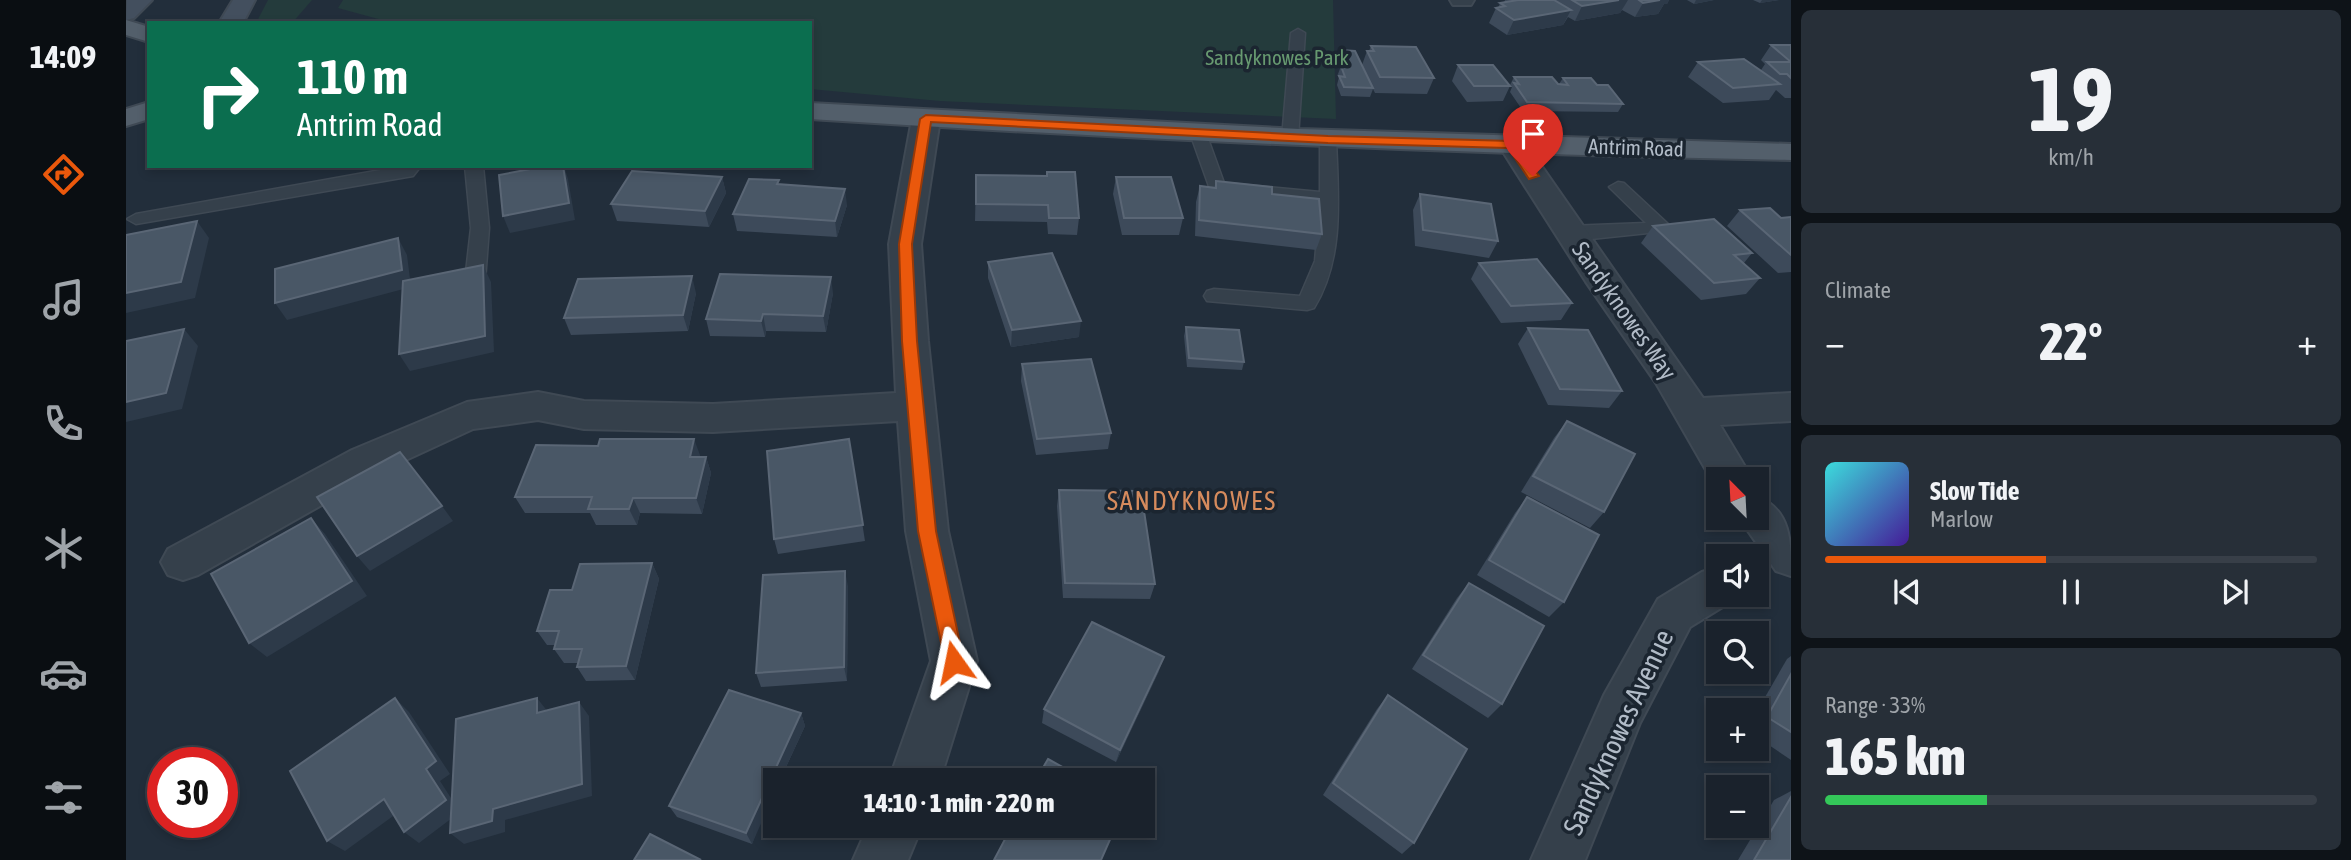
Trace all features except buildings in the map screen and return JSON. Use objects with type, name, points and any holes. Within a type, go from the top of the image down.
[{"type":"main road","points":[[126,13],[141,0]]},
{"type":"main road","points":[[232,21],[244,0]]},
{"type":"main road","points":[[126,27],[147,34]]},
{"type":"main road","points":[[126,118],[147,111]]},
{"type":"main road","name":"Antrim Road","points":[[812,111],[1290,138],[1791,152]]},
{"type":"street","points":[[919,768],[954,662],[927,531],[905,244],[926,119]]},
{"type":"street","name":"Sandyknowes Way","points":[[1512,144],[1569,232],[1669,374],[1725,467]]},
{"type":"street","points":[[183,562],[366,461],[467,416],[538,406],[584,415],[713,418],[916,406]]},
{"type":"street","points":[[1692,413],[1791,407]]},
{"type":"street","points":[[1765,530],[1778,560]]},
{"type":"street","name":"Sandyknowes Avenue","points":[[1558,860],[1621,711],[1674,613],[1706,593]]},
{"type":"street","points":[[880,860],[890,838]]},
{"type":"lane","points":[[1290,138],[1298,33]]},
{"type":"lane","points":[[1198,133],[1217,188],[1329,198]]},
{"type":"lane","points":[[1214,296],[1307,303],[1325,261],[1329,198],[1328,139]]},
{"type":"lane","points":[[136,219],[407,172],[411,168]]},
{"type":"lane","points":[[474,168],[480,228],[475,281]]},
{"type":"lane","points":[[1569,232],[1591,233],[1661,227],[1618,187]]},
{"type":"green space","points":[[268,0],[312,0],[294,21],[257,21]]},
{"type":"green space","name":"Sandyknowes Park","points":[[343,0],[1333,0],[1336,119],[940,101],[812,89],[812,21],[386,21],[338,8]]},
{"type":"district","name":"SANDYKNOWES","points":[[1192,501]]},
{"type":"route","points":[[954,662],[927,531],[910,341],[905,244],[926,119],[1328,139],[1512,144],[1533,176]]}]
